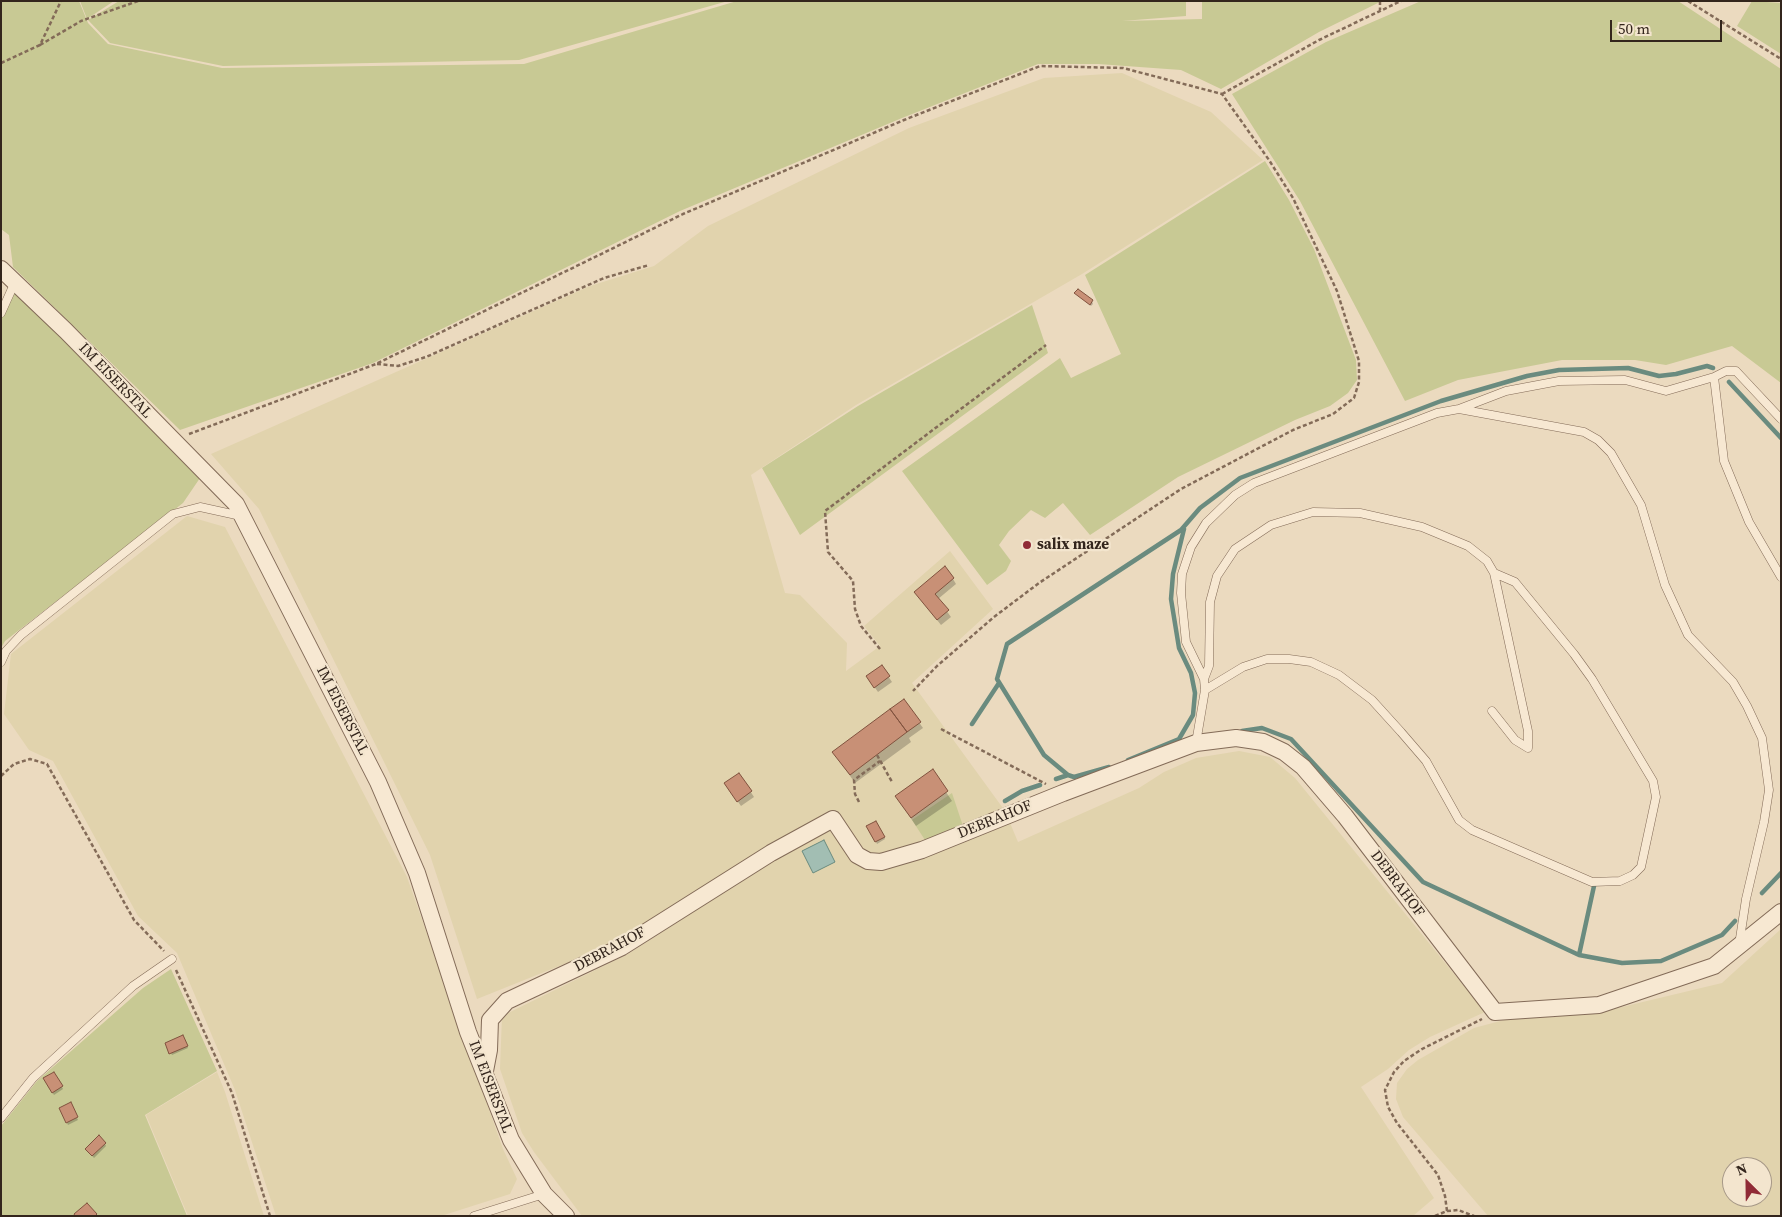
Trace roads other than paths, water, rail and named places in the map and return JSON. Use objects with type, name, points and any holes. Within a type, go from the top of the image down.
[{"type":"street","name":"IM EISERSTAL","points":[[6,277],[173,440],[236,504],[244,517],[378,782],[417,873],[468,1032],[511,1140],[544,1194],[566,1216]]},
{"type":"street","name":"DEBRAHOF","points":[[485,1071],[489,1050],[490,1020],[507,1001],[622,947],[771,854],[833,819],[857,856],[868,861],[880,862],[922,850],[1063,793],[1196,743],[1236,738],[1263,742],[1284,752],[1303,767],[1345,816],[1495,1012],[1599,1005],[1714,966],[1739,946]]},
{"type":"street","points":[[1739,946],[1781,912]]},
{"type":"lane","points":[[1,313],[6,277]]},
{"type":"lane","points":[[1196,743],[1205,690],[1204,679],[1186,642],[1180,593],[1182,574],[1191,547],[1206,523],[1235,496],[1254,483],[1438,413],[1459,409],[1506,391],[1559,381],[1625,380],[1666,391],[1714,378],[1726,372],[1736,371],[1781,419]]},
{"type":"lane","points":[[1714,378],[1724,461],[1749,522],[1781,577]]},
{"type":"lane","points":[[1459,409],[1584,432],[1605,446],[1641,505],[1665,585],[1688,635],[1733,682],[1747,706],[1762,738],[1769,790],[1764,822],[1746,899],[1739,946]]},
{"type":"lane","points":[[1,662],[6,651],[21,635],[172,514],[200,507],[244,517]]},
{"type":"lane","points":[[1204,679],[1209,666],[1210,602],[1217,576],[1235,549],[1271,525],[1313,512],[1360,513],[1422,527],[1468,546],[1487,561],[1494,573],[1528,731],[1528,748],[1516,740],[1492,711]]},
{"type":"lane","points":[[1205,690],[1243,667],[1267,659],[1311,662],[1339,675],[1372,700],[1426,761],[1459,820],[1472,830],[1592,882],[1620,882],[1633,875],[1641,867],[1656,797],[1653,781],[1592,679],[1574,654],[1515,582],[1494,573]]},
{"type":"lane","points":[[1,1118],[33,1078],[133,986],[172,959]]},
{"type":"lane","points":[[474,1216],[544,1194]]},
{"type":"waterway","points":[[1068,775],[1044,755],[997,679],[1007,644],[1181,530],[1200,508],[1240,478],[1441,401],[1527,376],[1559,370],[1628,368],[1659,376],[1676,374],[1707,366],[1713,368]]},
{"type":"waterway","points":[[1729,382],[1781,438]]},
{"type":"waterway","points":[[1128,760],[1179,739],[1193,715],[1195,693],[1191,673],[1179,648],[1171,599],[1173,574],[1184,529]]},
{"type":"waterway","points":[[972,724],[999,683]]},
{"type":"waterway","points":[[1242,731],[1262,728],[1291,739],[1423,882],[1579,955],[1622,963],[1661,961],[1722,935],[1735,921]]},
{"type":"waterway","points":[[1056,779],[1068,775],[1074,777],[1109,767]]},
{"type":"waterway","points":[[1005,801],[1022,791],[1040,785]]},
{"type":"waterway","points":[[1762,893],[1781,873]]},
{"type":"waterway","points":[[1579,955],[1594,886]]},
{"type":"place","name":"salix maze","points":[[1027,545]]}]
